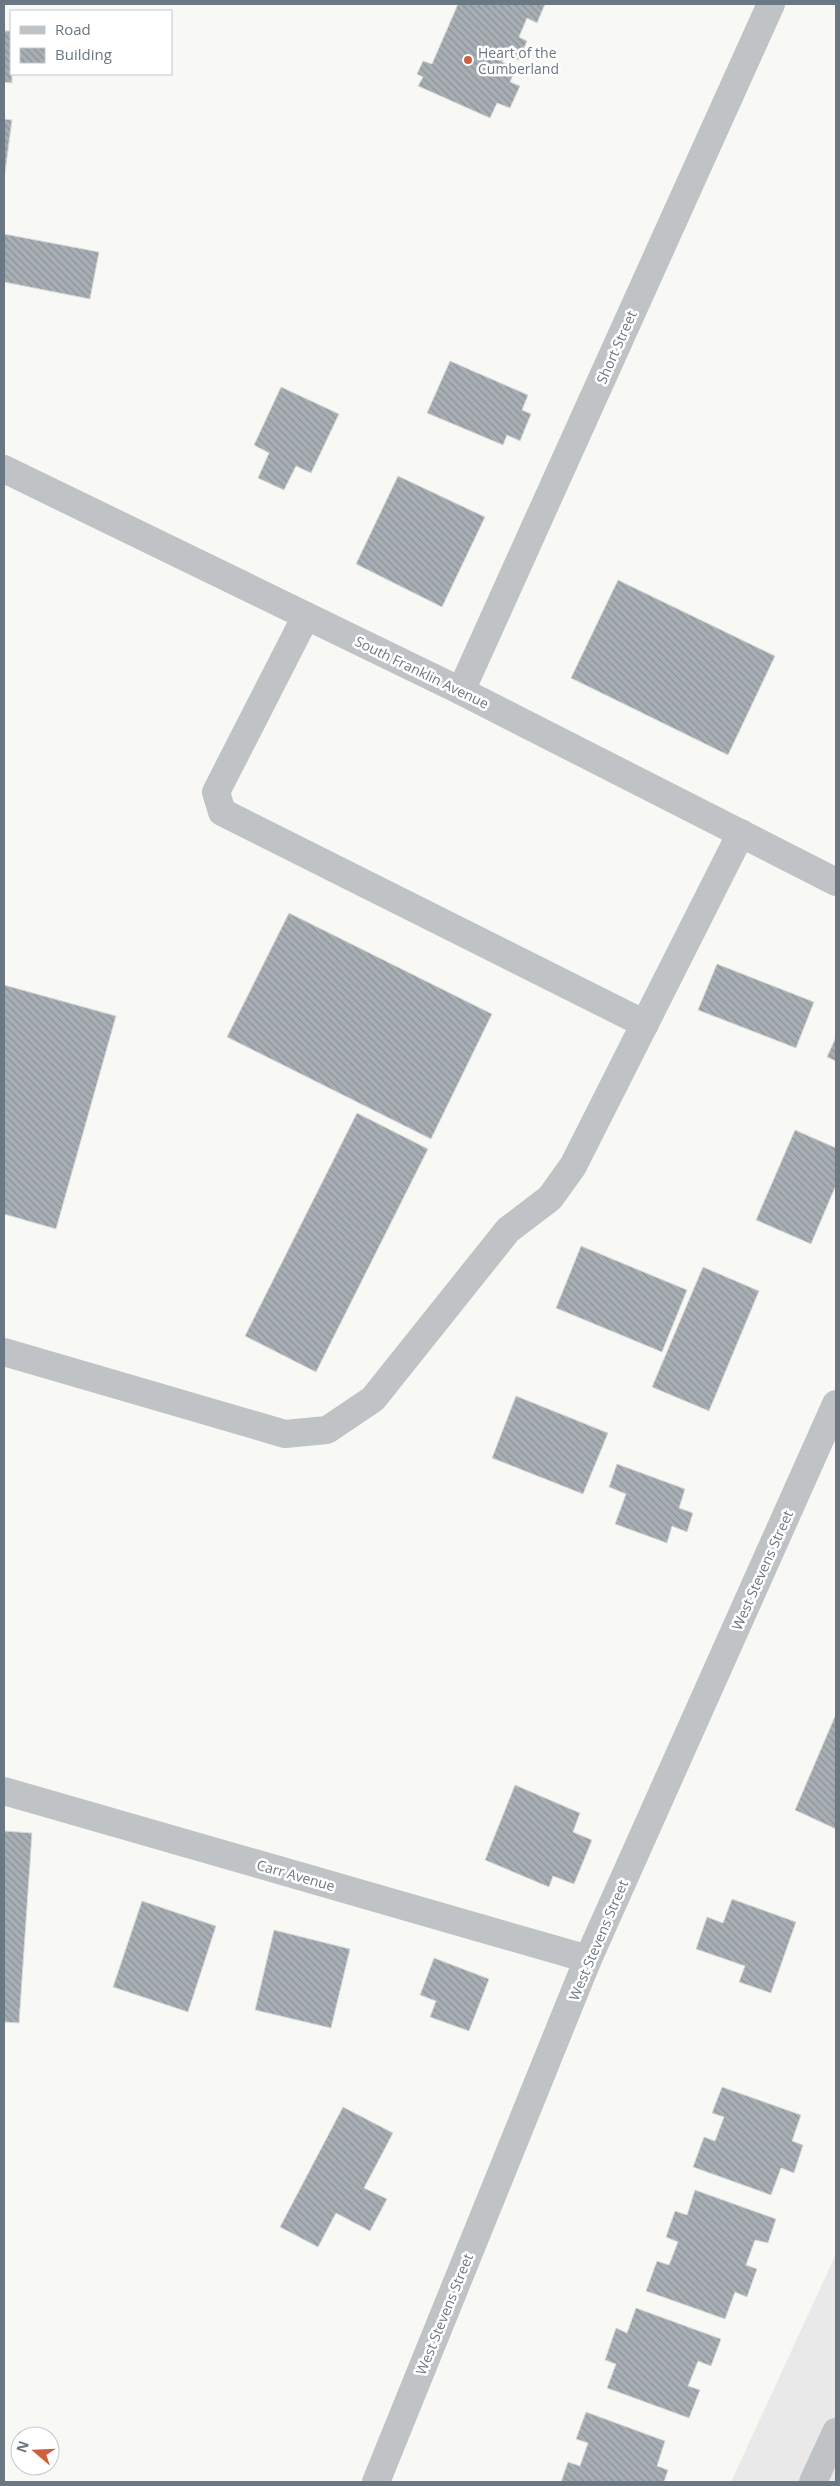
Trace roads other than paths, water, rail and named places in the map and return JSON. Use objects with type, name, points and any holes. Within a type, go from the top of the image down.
[{"type":"street","name":"Short Street","points":[[461,691],[771,4]]},
{"type":"street","name":"South Franklin Avenue","points":[[4,469],[461,691],[836,882]]},
{"type":"street","points":[[306,616],[216,792],[222,812],[645,1024]]},
{"type":"street","points":[[4,1352],[285,1434],[327,1430],[373,1399],[508,1230],[550,1198],[573,1166],[741,833]]},
{"type":"street","name":"West Stevens Street","points":[[376,2482],[588,1960],[836,1404]]},
{"type":"street","name":"Carr Avenue","points":[[4,1791],[588,1960]]},
{"type":"street","points":[[813,2482],[836,2432]]},
{"type":"place","name":"Heart of the Cumberland","points":[[468,60]]}]
